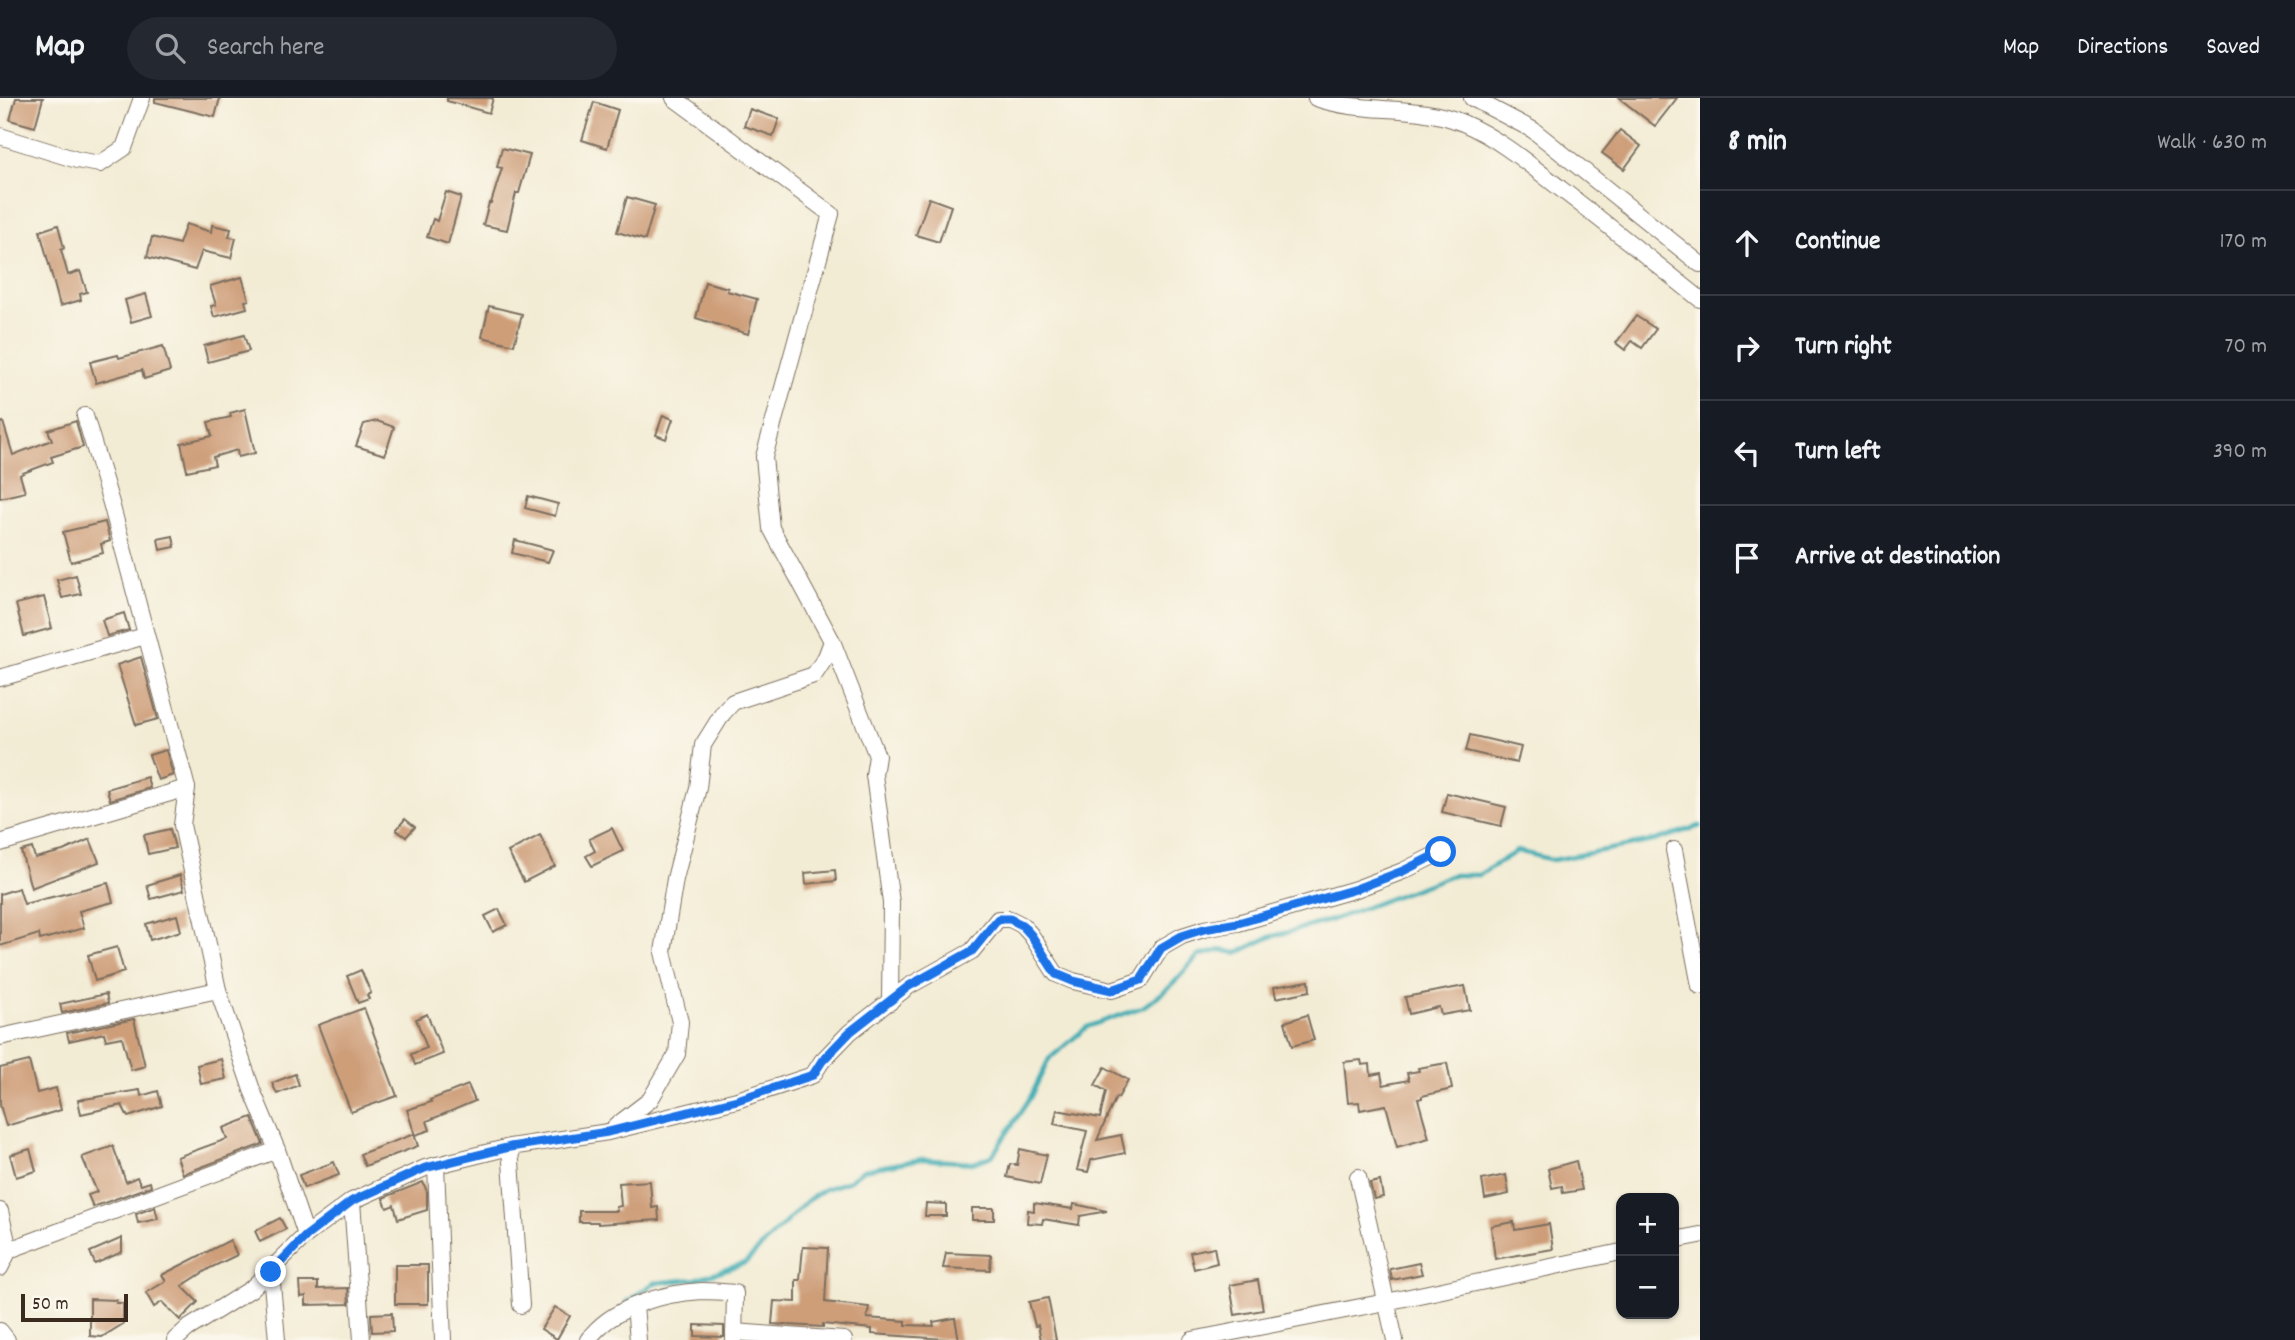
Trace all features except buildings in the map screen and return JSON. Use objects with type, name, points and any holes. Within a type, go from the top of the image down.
[{"type":"street","points":[[0,136],[77,160],[100,164],[124,148],[142,98]]},
{"type":"street","points":[[674,98],[831,214],[764,457],[771,528],[832,641],[877,756],[874,775],[891,904],[890,1002]]},
{"type":"street","points":[[1316,98],[1332,104],[1421,111],[1462,123],[1505,145],[1700,299]]},
{"type":"street","points":[[1472,98],[1533,130],[1700,264]]},
{"type":"street","points":[[85,416],[187,788],[182,825],[218,990],[306,1236]]},
{"type":"street","points":[[0,678],[145,636]]},
{"type":"street","points":[[608,1132],[650,1100],[677,1054],[680,1022],[663,951],[675,879],[698,788],[703,745],[733,702],[814,675],[826,657],[832,641]]},
{"type":"street","points":[[0,843],[187,788]]},
{"type":"street","points":[[1674,850],[1700,986]]},
{"type":"street","points":[[184,1336],[251,1289],[306,1236],[352,1201],[425,1168],[510,1147],[608,1132],[737,1100],[813,1075],[822,1061],[850,1032],[909,986],[972,951],[998,919],[1010,919],[1022,925],[1056,974],[1112,990],[1141,980],[1161,948],[1182,936],[1356,889],[1403,871],[1441,852]]},
{"type":"street","points":[[0,1037],[218,990]]},
{"type":"street","points":[[510,1147],[521,1305]]},
{"type":"street","points":[[9,1250],[277,1150]]},
{"type":"street","points":[[436,1165],[443,1340]]},
{"type":"street","points":[[1359,1177],[1395,1340]]},
{"type":"street","points":[[352,1201],[362,1340]]},
{"type":"street","points":[[0,1211],[9,1250],[0,1268]]},
{"type":"street","points":[[1679,1239],[1700,1235]]},
{"type":"street","points":[[1192,1340],[1616,1253]]},
{"type":"street","points":[[271,1272],[277,1340]]},
{"type":"street","points":[[588,1340],[593,1332],[615,1316],[635,1306],[672,1295],[703,1291],[735,1293],[734,1336],[844,1340]]},
{"type":"street","points":[[635,1306],[638,1340]]},
{"type":"street","points":[[0,1331],[7,1340]]},
{"type":"waterway","points":[[626,1302],[654,1283],[696,1279],[745,1263],[808,1200],[825,1189],[847,1182],[863,1170],[922,1159],[973,1163],[992,1156],[1030,1098],[1049,1059],[1087,1027],[1143,1007],[1171,986],[1198,956],[1221,950],[1237,953],[1270,937],[1332,920],[1452,875],[1479,875],[1517,851],[1553,860],[1653,841],[1700,826]]},
{"type":"route","points":[[271,1272],[306,1236],[352,1201],[425,1168],[510,1147],[608,1132],[737,1100],[813,1075],[822,1061],[850,1032],[909,986],[972,951],[998,919],[1010,919],[1022,925],[1056,974],[1112,990],[1141,980],[1161,948],[1182,936],[1356,889],[1403,871],[1441,852]]}]
